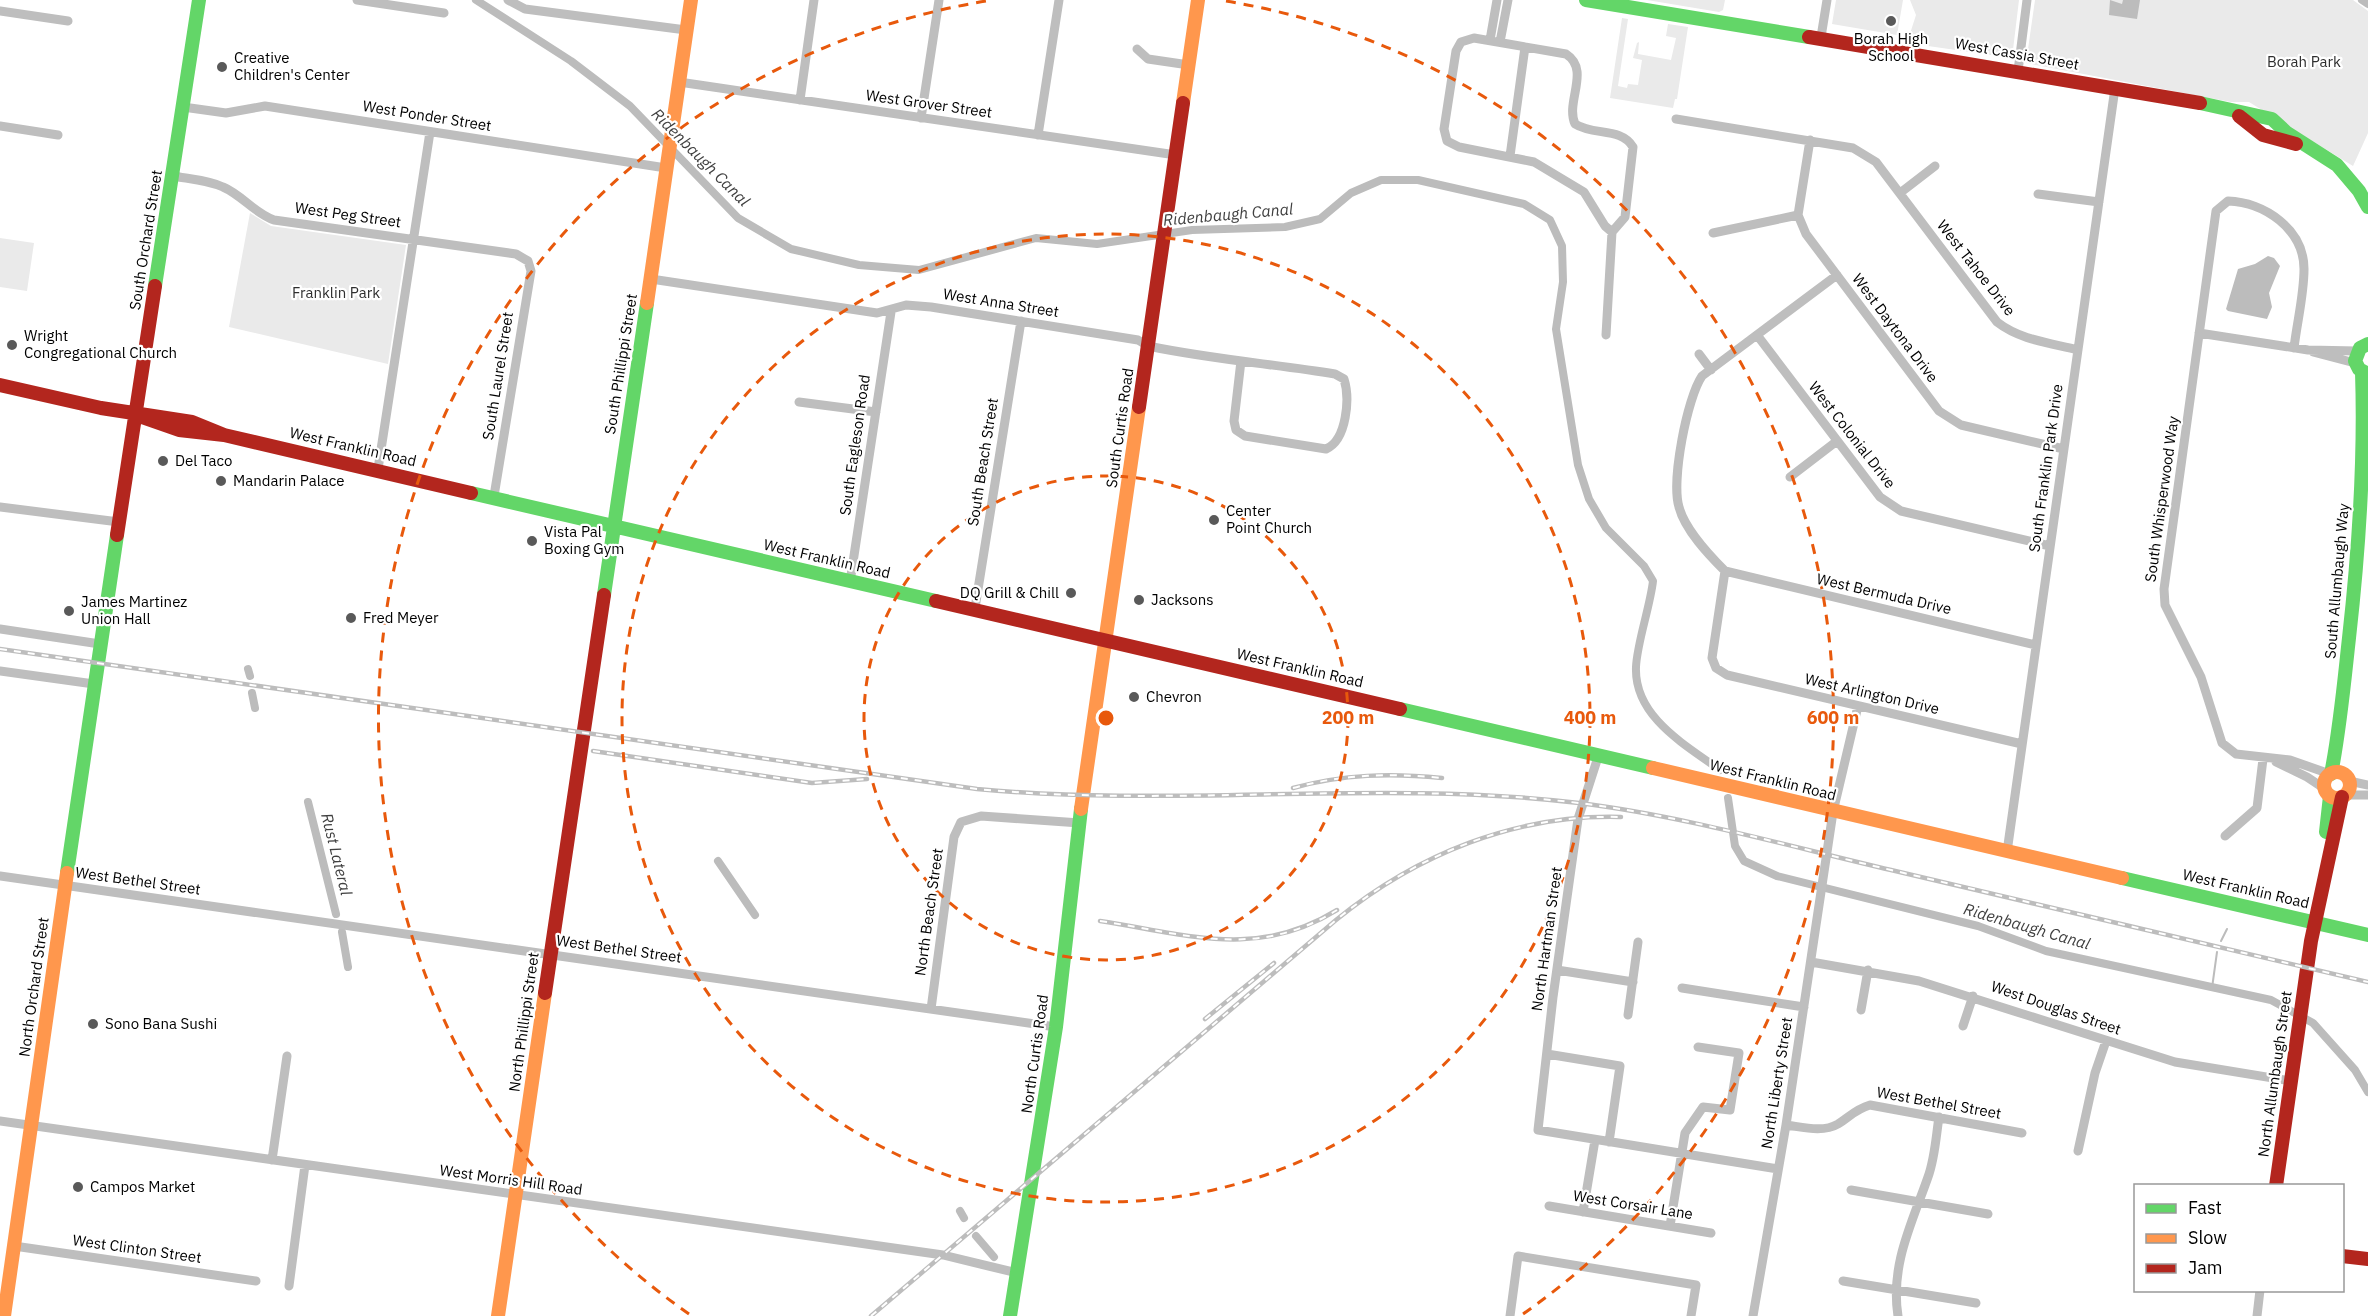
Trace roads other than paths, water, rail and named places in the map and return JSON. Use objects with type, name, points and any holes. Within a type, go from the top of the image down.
[{"type":"street","name":"South Orchard Street","points":[[97,663],[200,0]]},
{"type":"street","points":[[357,0],[444,13]]},
{"type":"street","points":[[508,0],[525,9],[686,30]]},
{"type":"street","name":"South Phillippi Street","points":[[583,733],[691,0]]},
{"type":"street","points":[[800,100],[814,0]]},
{"type":"street","points":[[921,118],[939,0]]},
{"type":"street","points":[[1038,135],[1059,0]]},
{"type":"street","name":"South Curtis Road","points":[[1084,795],[1198,0]]},
{"type":"street","points":[[1495,41],[1497,0]]},
{"type":"street","points":[[1495,41],[1508,0]]},
{"type":"street","name":"West Cassia Street","points":[[1586,0],[1636,4],[2204,102],[2272,119],[2287,133],[2337,165],[2368,207]]},
{"type":"street","points":[[1821,37],[1827,0]]},
{"type":"street","points":[[2018,71],[2027,0]]},
{"type":"street","points":[[0,11],[68,21]]},
{"type":"street","points":[[1606,335],[1612,232],[1625,218],[1633,147],[1625,137],[1586,130],[1575,124],[1572,112],[1578,71],[1571,57],[1495,41],[1467,39],[1456,51],[1444,129],[1447,141],[1459,147],[1534,162],[1584,192],[1605,226],[1612,232]]},
{"type":"street","points":[[1510,156],[1525,47]]},
{"type":"street","points":[[1137,49],[1148,59],[1189,65]]},
{"type":"street","name":"West Grover Street","points":[[679,82],[1176,155]]},
{"type":"street","name":"South Franklin Park Drive","points":[[2007,852],[2115,87]]},
{"type":"street","name":"West Ponder Street","points":[[183,106],[225,113],[265,106],[430,132],[667,162]]},
{"type":"street","name":"West Tahoe Drive","points":[[1676,119],[1809,140],[1853,148],[1866,153],[1876,162],[1997,322],[2008,331],[2022,336],[2078,350]]},
{"type":"street","points":[[0,126],[58,135]]},
{"type":"street","points":[[378,470],[430,132]]},
{"type":"street","points":[[1713,233],[1798,215],[1809,140]]},
{"type":"street","points":[[1900,193],[1935,166]]},
{"type":"street","name":"West Peg Street","points":[[173,177],[210,182],[225,188],[260,214],[274,220],[516,254],[528,261]]},
{"type":"street","points":[[2038,194],[2099,202]]},
{"type":"street","name":"South Whisperwood Way","points":[[2294,348],[2304,267],[2300,251],[2290,230],[2262,207],[2228,201],[2216,211],[2164,589],[2165,605],[2201,677],[2222,743],[2236,754],[2290,760],[2330,774]]},
{"type":"street","name":"West Daytona Drive","points":[[1798,215],[1806,234],[1939,411],[1960,425],[2064,449]]},
{"type":"street","name":"South Laurel Street","points":[[494,496],[531,271],[528,261]]},
{"type":"street","points":[[1725,571],[1686,523],[1679,508],[1677,492],[1689,401],[1694,389],[1711,370],[1837,275]]},
{"type":"street","name":"West Anna Street","points":[[651,279],[878,313],[891,312],[906,305],[931,307],[1138,340],[1148,346],[1335,374],[1344,379],[1347,390],[1341,437],[1335,445],[1326,449],[1245,436],[1236,430],[1234,420],[1241,361]]},
{"type":"street","name":"South Eagleson Road","points":[[850,582],[891,312]]},
{"type":"street","name":"South Beach Street","points":[[975,608],[1021,321]]},
{"type":"street","points":[[2199,333],[2308,350],[2363,355]]},
{"type":"street","name":"West Colonial Drive","points":[[1757,335],[1880,498],[1889,506],[1901,511],[2050,546]]},
{"type":"street","points":[[1699,354],[1711,370]]},
{"type":"street","name":"South Allumbaugh Way","points":[[2330,774],[2341,726],[2357,559],[2363,438],[2363,355]]},
{"type":"street","name":"West Franklin Road","points":[[0,385],[136,415],[160,425],[207,435],[224,435],[494,496],[850,582],[975,608],[1599,754],[1833,812],[2368,935]]},
{"type":"street","points":[[799,402],[876,412]]},
{"type":"street","name":"South Allumbaugh Way","points":[[2363,438],[2368,421]]},
{"type":"street","points":[[1790,477],[1837,441]]},
{"type":"street","points":[[0,507],[119,522]]},
{"type":"street","name":"West Bermuda Drive","points":[[1725,571],[2036,645]]},
{"type":"street","name":"West Arlington Drive","points":[[1725,571],[1712,658],[1716,668],[1727,675],[2022,744]]},
{"type":"street","points":[[0,629],[100,644]]},
{"type":"street","name":"North Orchard Street","points":[[4,1316],[97,663]]},
{"type":"street","points":[[0,671],[94,684]]},
{"type":"street","name":"North Liberty Street","points":[[1753,1316],[1786,1125],[1833,812],[1858,706]]},
{"type":"street","name":"South Allumbaugh Way","points":[[2341,726],[2348,779]]},
{"type":"street","name":"North Phillippi Street","points":[[498,1316],[583,733]]},
{"type":"street","name":"North Hartman Street","points":[[1595,1140],[1538,1130],[1578,819],[1599,754]]},
{"type":"street","points":[[2225,836],[2257,808],[2267,759]]},
{"type":"street","name":"South Whisperwood Way","points":[[2267,759],[2307,777],[2335,794]]},
{"type":"street","points":[[2316,922],[2335,794],[2325,780],[2330,774],[2341,773],[2348,779],[2368,785]]},
{"type":"street","points":[[2335,794],[2349,789],[2348,779]]},
{"type":"street","points":[[2335,794],[2368,795]]},
{"type":"street","name":"North Curtis Road","points":[[1010,1316],[1034,1179],[1056,1026],[1084,795]]},
{"type":"street","name":"North Beach Street","points":[[931,1009],[954,837],[961,822],[981,816],[1080,823]]},
{"type":"street","name":"West Bethel Street","points":[[0,876],[1056,1026]]},
{"type":"street","name":"North Allumbaugh Street","points":[[2276,1184],[2307,968],[2316,922]]},
{"type":"street","points":[[1628,1015],[1638,942]]},
{"type":"street","name":"West Douglas Street","points":[[1811,962],[1868,970],[1972,996],[2175,1062],[2291,1081]]},
{"type":"street","points":[[1557,970],[1633,982]]},
{"type":"street","points":[[1861,1010],[1868,970]]},
{"type":"street","points":[[1682,988],[1804,1007]]},
{"type":"street","points":[[1963,1026],[1972,996]]},
{"type":"street","points":[[2078,1151],[2095,1073],[2106,1041]]},
{"type":"street","points":[[1670,1226],[1685,1132],[1704,1107],[1730,1110],[1739,1053],[1698,1047]]},
{"type":"street","points":[[1547,1054],[1620,1066],[1609,1142]]},
{"type":"street","points":[[272,1160],[287,1056]]},
{"type":"street","name":"West Bethel Street","points":[[1786,1125],[1823,1128],[1836,1125],[1858,1108],[1870,1106],[2022,1133]]},
{"type":"street","points":[[1898,1316],[1896,1290],[1903,1246],[1929,1174],[1939,1117]]},
{"type":"street","name":"West Morris Hill Road","points":[[0,1120],[517,1196],[943,1255],[1017,1273]]},
{"type":"street","points":[[1583,1212],[1595,1140],[1778,1169]]},
{"type":"street","points":[[289,1286],[305,1165]]},
{"type":"street","points":[[1851,1190],[1988,1215]]},
{"type":"street","name":"West Corsair Lane","points":[[1549,1206],[1712,1233]]},
{"type":"street","name":"West Clinton Street","points":[[14,1246],[256,1281]]},
{"type":"street","points":[[1510,1316],[1518,1256],[1696,1285],[1691,1316]]},
{"type":"street","points":[[2344,1256],[2368,1260]]},
{"type":"street","points":[[1843,1281],[1976,1303]]},
{"type":"street","points":[[2257,1316],[2260,1292]]},
{"type":"waterway","name":"Ridenbaugh Canal","points":[[476,0],[571,61],[630,106],[738,218],[791,249],[859,265],[919,270],[1036,238],[1097,244],[1192,230],[1285,227],[1320,219],[1351,193],[1381,180],[1418,180],[1524,204],[1550,220],[1562,246],[1563,282],[1556,329],[1578,465],[1589,499],[1606,528],[1644,566],[1653,581],[1637,657],[1638,685],[1644,701],[1664,728],[1720,770]]},
{"type":"waterway","points":[[2362,0],[2368,4]]},
{"type":"waterway","name":"Rust Lateral","points":[[248,669],[250,676]]},
{"type":"waterway","name":"Rust Lateral","points":[[252,693],[255,708]]},
{"type":"waterway","name":"Ridenbaugh Canal","points":[[1728,798],[1735,846],[1744,861],[1777,876],[1978,926],[2046,951],[2271,1000],[2313,1023],[2355,1070],[2368,1092]]},
{"type":"waterway","name":"Rust Lateral","points":[[308,802],[336,914]]},
{"type":"waterway","points":[[718,861],[755,915]]},
{"type":"waterway","points":[[2221,941],[2227,929]]},
{"type":"waterway","name":"Rust Lateral","points":[[342,932],[348,967]]},
{"type":"waterway","points":[[2212,988],[2217,952]]},
{"type":"waterway","points":[[960,1211],[964,1218]]},
{"type":"waterway","points":[[976,1236],[994,1257]]},
{"type":"railway","points":[[0,649],[977,789],[1127,796],[1429,793],[1504,796],[1579,803],[1736,832],[2368,982]]},
{"type":"railway","points":[[593,751],[812,783],[867,779]]},
{"type":"railway","points":[[1293,788],[1349,777],[1404,775],[1442,778]]},
{"type":"railway","points":[[871,1316],[1336,920],[1367,897],[1434,858],[1506,831],[1582,818],[1621,817]]},
{"type":"railway","points":[[1100,921],[1192,936],[1249,939],[1278,935],[1307,925],[1337,910]]},
{"type":"railway","points":[[1205,1019],[1274,963]]},
{"type":"place","name":"Borah High School","points":[[1891,21]]},
{"type":"place","name":"Creative Children's Center","points":[[222,67]]},
{"type":"place","name":"Wright Congregational Church","points":[[12,345]]},
{"type":"place","name":"Del Taco","points":[[163,461]]},
{"type":"place","name":"Mandarin Palace","points":[[221,481]]},
{"type":"place","name":"Center Point Church","points":[[1214,520]]},
{"type":"place","name":"Vista Pal Boxing Gym","points":[[532,541]]},
{"type":"place","name":"DQ Grill & Chill","points":[[1071,593]]},
{"type":"place","name":"Jacksons","points":[[1139,600]]},
{"type":"place","name":"James Martinez Union Hall","points":[[69,611]]},
{"type":"place","name":"Fred Meyer","points":[[351,618]]},
{"type":"place","name":"Chevron","points":[[1134,697]]},
{"type":"place","name":"Sono Bana Sushi","points":[[93,1024]]},
{"type":"place","name":"Campos Market","points":[[78,1187]]},
{"type":"park label","name":"Borah Park","points":[[2304,62]]},
{"type":"park label","name":"Franklin Park","points":[[336,293]]}]
